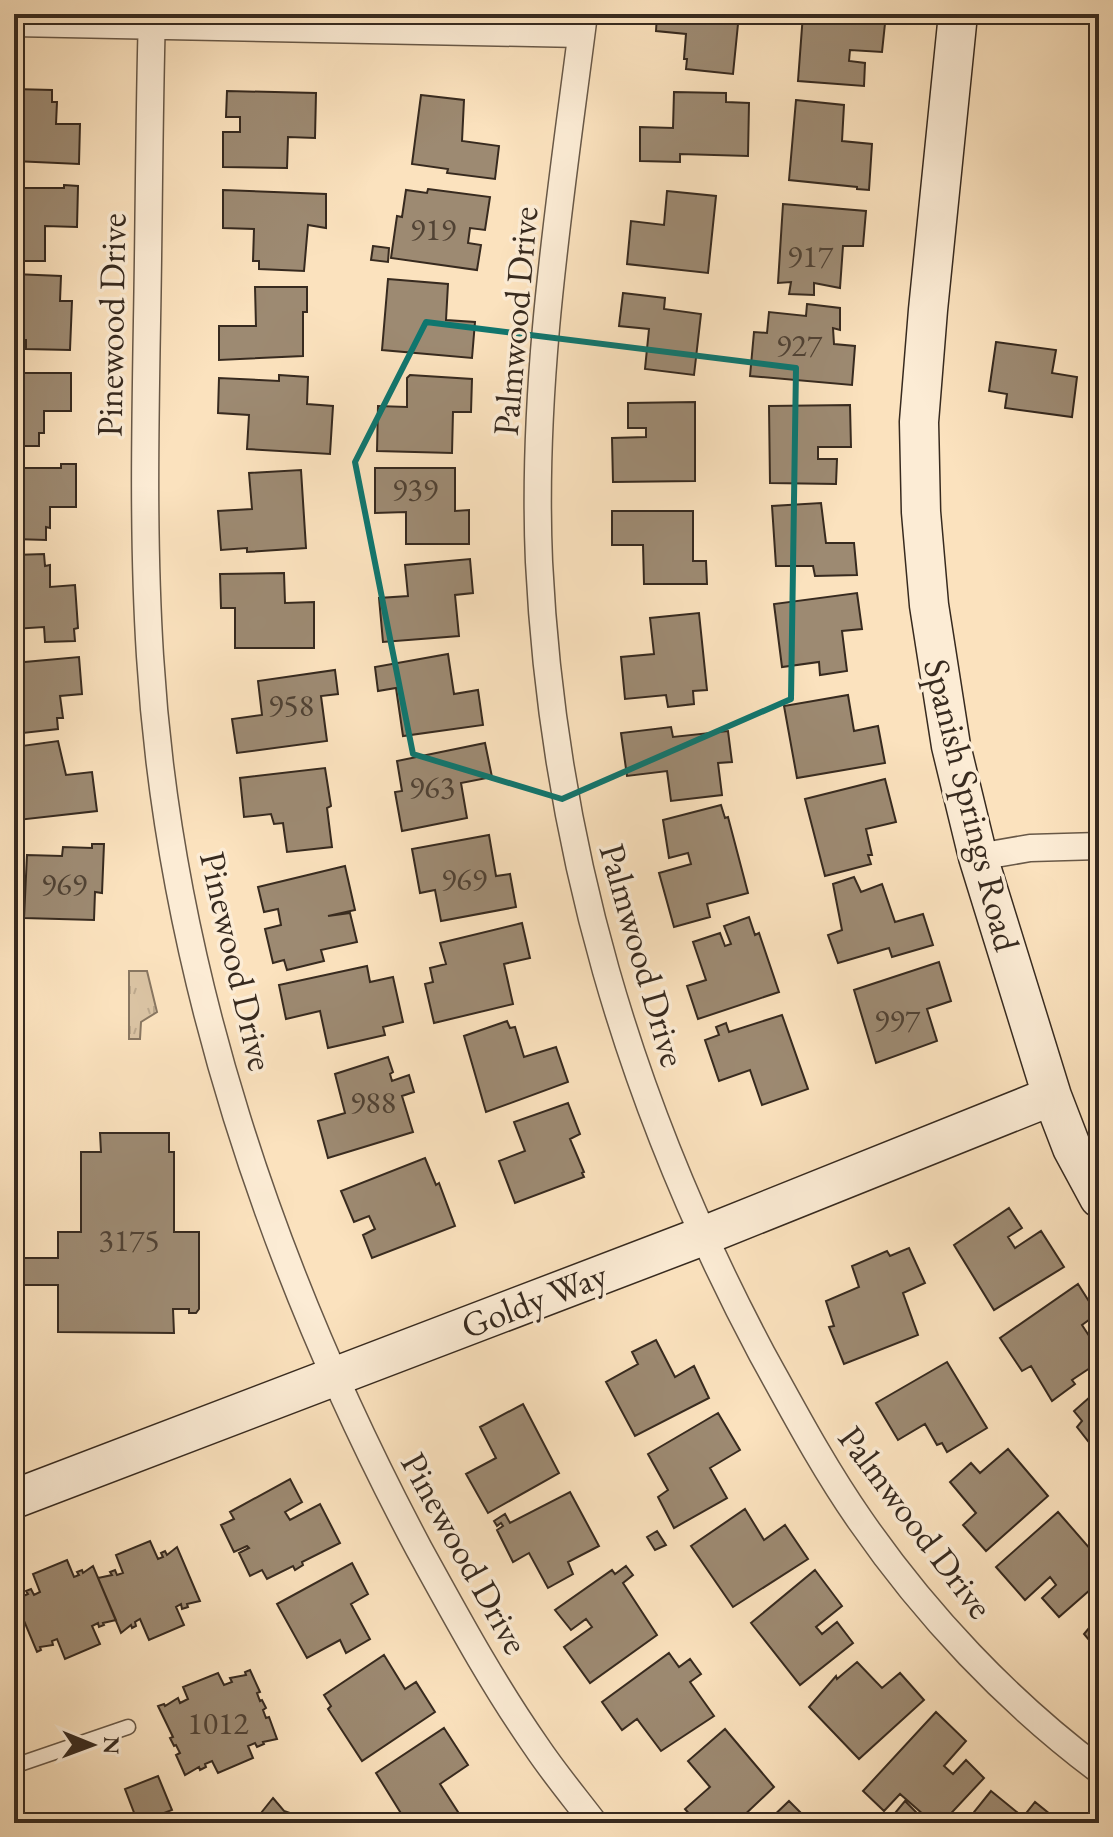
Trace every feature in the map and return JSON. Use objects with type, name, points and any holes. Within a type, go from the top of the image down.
[{"type":"street","name":"Spanish Springs Road","points":[[958,14],[928,310],[919,461],[926,574],[936,663],[954,759],[978,857],[1052,1096],[1072,1148],[1099,1198]]},
{"type":"street","points":[[14,23],[152,20],[582,24]]},
{"type":"street","name":"Pinewood Drive","points":[[152,20],[144,524],[150,660],[166,804],[189,936],[220,1062],[250,1161],[289,1271],[333,1377],[473,1649],[537,1747],[594,1823]]},
{"type":"street","name":"Palmwood Drive","points":[[582,24],[545,340],[539,447],[539,560],[548,682],[566,801],[598,943],[621,1026],[652,1114],[703,1236],[810,1443],[861,1522],[926,1606],[994,1680],[1099,1770]]},
{"type":"street","points":[[978,857],[1030,848],[1099,846]]},
{"type":"street","name":"Goldy Way","points":[[14,1499],[703,1236],[1052,1096]]},
{"type":"lane","points":[[14,1766],[128,1727]]},
{"type":"highlighted area","points":[[426,322],[796,368],[791,699],[562,799],[413,754],[355,462]]},
{"type":"green space","points":[[129,971],[147,971],[157,1012],[141,1022],[140,1039],[129,1039]]},
{"type":"building","points":[[657,14],[739,14],[733,74],[686,69],[686,34],[656,31]]},
{"type":"building","points":[[803,14],[886,14],[882,52],[850,50],[849,61],[865,63],[864,86],[798,81]]},
{"type":"building","points":[[14,89],[52,90],[52,102],[57,102],[56,124],[80,124],[79,164],[14,161]]},
{"type":"building","points":[[227,91],[316,93],[315,138],[288,137],[287,168],[223,167],[223,132],[240,132],[240,117],[226,117]]},
{"type":"building","points":[[674,92],[726,93],[726,102],[749,103],[748,156],[680,154],[680,162],[640,161],[640,127],[673,128]]},
{"type":"building","points":[[421,95],[464,100],[462,141],[499,146],[495,179],[447,173],[448,169],[412,164]]},
{"type":"building","points":[[796,100],[844,105],[842,141],[872,144],[869,190],[789,180]]},
{"type":"building","points":[[64,185],[78,186],[77,227],[45,226],[45,261],[14,261],[14,188],[64,188]]},
{"type":"building","points":[[428,189],[490,197],[485,230],[470,228],[468,243],[481,245],[477,270],[391,258],[397,216],[402,217],[406,190],[427,193]]},
{"type":"building","points":[[223,190],[326,194],[326,228],[308,225],[304,271],[259,269],[259,261],[253,261],[254,229],[223,228]]},
{"type":"building","points":[[667,191],[716,196],[708,273],[627,264],[631,221],[664,225]]},
{"type":"building","points":[[783,204],[866,211],[863,246],[843,246],[840,288],[814,283],[814,295],[789,294],[791,282],[778,283]]},
{"type":"building","points":[[373,246],[389,248],[388,262],[371,260]]},
{"type":"building","points":[[1099,258],[1099,279],[1091,280],[1089,259]]},
{"type":"building","points":[[14,274],[61,276],[60,301],[72,301],[70,350],[26,349],[26,340],[14,340]]},
{"type":"building","points":[[388,279],[448,284],[446,320],[475,322],[472,358],[382,350]]},
{"type":"building","points":[[255,287],[307,287],[307,312],[303,312],[303,356],[219,360],[219,326],[256,326]]},
{"type":"building","points":[[623,293],[665,298],[664,309],[701,314],[694,375],[645,369],[649,329],[619,326]]},
{"type":"building","points":[[807,304],[840,308],[840,330],[833,328],[834,344],[855,346],[852,385],[750,376],[754,332],[767,333],[769,312],[806,316]]},
{"type":"building","points":[[996,342],[1056,350],[1052,373],[1077,377],[1072,417],[1005,408],[1007,394],[989,391]]},
{"type":"building","points":[[14,373],[71,373],[71,411],[44,411],[44,433],[39,433],[39,446],[14,446]]},
{"type":"building","points":[[279,375],[308,377],[307,404],[333,406],[330,454],[247,449],[249,415],[218,413],[219,378],[279,381]]},
{"type":"building","points":[[410,375],[472,379],[471,412],[453,412],[452,453],[377,451],[378,406],[407,407],[407,378]]},
{"type":"building","points":[[695,402],[695,481],[613,482],[612,438],[646,437],[646,428],[628,428],[628,403]]},
{"type":"building","points":[[850,405],[851,447],[818,447],[818,459],[837,459],[836,484],[770,483],[769,406]]},
{"type":"building","points":[[61,464],[76,464],[76,507],[50,507],[50,528],[46,527],[46,540],[14,539],[14,468],[61,468]]},
{"type":"building","points":[[375,468],[455,468],[455,511],[469,510],[469,544],[406,544],[406,512],[375,513]]},
{"type":"building","points":[[301,470],[306,548],[247,552],[247,548],[221,550],[218,511],[252,509],[249,473]]},
{"type":"building","points":[[821,503],[826,543],[854,543],[857,575],[815,576],[813,566],[776,566],[772,506]]},
{"type":"building","points":[[612,511],[693,511],[693,561],[706,561],[707,584],[644,584],[643,545],[612,545]]},
{"type":"building","points":[[44,554],[45,566],[50,565],[50,587],[75,585],[78,628],[74,629],[75,641],[45,642],[44,627],[14,629],[14,555]]},
{"type":"building","points":[[470,559],[473,593],[455,595],[459,636],[383,642],[379,598],[408,596],[405,565]]},
{"type":"building","points":[[284,573],[285,603],[314,602],[314,648],[235,648],[235,608],[221,608],[220,574]]},
{"type":"building","points":[[857,593],[862,629],[842,631],[847,671],[820,675],[819,662],[782,667],[774,604]]},
{"type":"building","points":[[699,613],[707,690],[693,691],[694,704],[668,707],[666,695],[625,699],[621,657],[654,654],[650,618]]},
{"type":"building","points":[[448,654],[454,694],[478,690],[483,725],[403,736],[396,688],[378,691],[375,667]]},
{"type":"building","points":[[79,657],[82,694],[60,696],[63,718],[57,718],[58,729],[14,734],[14,663]]},
{"type":"building","points":[[335,670],[338,694],[321,696],[327,741],[237,753],[232,719],[262,715],[258,681]]},
{"type":"building","points":[[848,695],[854,731],[878,726],[885,763],[797,778],[784,706]]},
{"type":"building","points":[[671,727],[673,737],[728,731],[732,762],[718,763],[722,795],[671,801],[667,771],[627,776],[621,733]]},
{"type":"building","points":[[58,741],[66,775],[92,772],[97,811],[18,820],[14,747]]},
{"type":"building","points":[[485,743],[492,777],[461,783],[467,818],[402,831],[395,792],[402,791],[397,761]]},
{"type":"building","points":[[325,768],[331,806],[327,808],[332,847],[287,852],[283,823],[274,824],[271,814],[244,817],[240,778]]},
{"type":"building","points":[[885,779],[896,822],[866,829],[871,864],[825,876],[805,799]]},
{"type":"building","points":[[721,805],[725,818],[728,817],[748,893],[707,904],[710,917],[674,927],[659,873],[691,864],[688,853],[669,858],[663,820]]},
{"type":"building","points":[[489,835],[496,876],[510,874],[516,907],[441,921],[435,890],[420,893],[412,849]]},
{"type":"building","points":[[92,844],[104,844],[102,893],[95,892],[94,920],[24,918],[27,855],[62,856],[63,847],[92,848]]},
{"type":"building","points":[[345,866],[355,910],[328,916],[350,913],[357,942],[321,950],[324,961],[287,970],[284,960],[273,963],[265,929],[281,925],[278,909],[264,912],[258,887]]},
{"type":"building","points":[[854,877],[861,892],[882,884],[895,922],[923,914],[933,945],[892,957],[889,948],[838,963],[828,935],[842,930],[833,884]]},
{"type":"building","points":[[1092,896],[1099,896],[1099,976],[1091,976]]},
{"type":"building","points":[[749,917],[755,935],[759,933],[779,992],[698,1019],[687,986],[706,980],[693,942],[720,933],[725,946],[731,944],[724,926]]},
{"type":"building","points":[[522,923],[530,958],[504,964],[513,1004],[434,1023],[425,984],[433,982],[430,968],[446,964],[440,943]]},
{"type":"building","points":[[939,962],[951,1001],[927,1009],[937,1041],[876,1063],[854,990]]},
{"type":"building","points":[[367,966],[370,982],[393,977],[403,1022],[383,1027],[385,1035],[328,1048],[320,1011],[286,1019],[279,985]]},
{"type":"building","points":[[782,1015],[808,1089],[762,1105],[750,1070],[719,1081],[705,1040],[719,1035],[716,1027],[726,1023],[729,1032]]},
{"type":"building","points":[[507,1021],[510,1028],[515,1027],[524,1057],[556,1047],[568,1082],[486,1112],[464,1036]]},
{"type":"building","points":[[388,1057],[393,1072],[390,1074],[392,1081],[409,1075],[414,1092],[402,1096],[413,1132],[328,1158],[318,1121],[345,1113],[335,1074]]},
{"type":"building","points":[[568,1103],[580,1134],[570,1139],[584,1177],[515,1203],[499,1161],[525,1151],[514,1122]]},
{"type":"building","points":[[100,1133],[169,1133],[169,1152],[174,1152],[174,1232],[199,1232],[199,1309],[196,1313],[189,1313],[189,1309],[173,1309],[174,1333],[58,1332],[58,1285],[14,1285],[14,1258],[58,1258],[58,1232],[81,1232],[81,1152],[101,1152]]},
{"type":"building","points":[[425,1158],[436,1185],[439,1183],[455,1226],[372,1258],[363,1235],[375,1229],[369,1216],[354,1222],[341,1191]]},
{"type":"building","points":[[1009,1208],[1022,1228],[1008,1237],[1015,1248],[1041,1231],[1064,1267],[994,1310],[954,1245]]},
{"type":"building","points":[[909,1248],[925,1283],[903,1293],[918,1335],[844,1364],[829,1327],[834,1326],[826,1301],[859,1287],[852,1266],[887,1251],[890,1256]]},
{"type":"building","points":[[1078,1284],[1097,1314],[1082,1325],[1099,1351],[1099,1362],[1072,1380],[1075,1384],[1052,1401],[1031,1366],[1022,1371],[1000,1338]]},
{"type":"building","points":[[656,1340],[675,1377],[694,1366],[709,1398],[635,1436],[606,1382],[638,1364],[632,1352]]},
{"type":"building","points":[[947,1362],[987,1428],[947,1452],[942,1443],[937,1445],[925,1424],[898,1440],[876,1403]]},
{"type":"building","points":[[1099,1389],[1099,1455],[1077,1427],[1082,1421],[1074,1411]]},
{"type":"building","points":[[523,1404],[559,1473],[488,1513],[466,1474],[496,1458],[480,1427]]},
{"type":"building","points":[[718,1413],[740,1450],[710,1468],[727,1498],[674,1528],[658,1497],[668,1490],[648,1454]]},
{"type":"building","points":[[1008,1449],[1048,1496],[986,1551],[963,1525],[976,1513],[950,1482],[971,1463],[980,1473]]},
{"type":"building","points":[[290,1479],[302,1502],[285,1512],[290,1520],[320,1504],[340,1543],[302,1562],[303,1565],[295,1570],[293,1566],[267,1579],[262,1570],[250,1576],[239,1553],[249,1548],[247,1546],[234,1552],[221,1525],[234,1519],[230,1512]]},
{"type":"building","points":[[570,1492],[599,1546],[568,1562],[573,1574],[548,1588],[529,1553],[513,1562],[497,1530],[503,1526],[501,1523],[497,1526],[494,1521],[505,1514],[510,1523]]},
{"type":"building","points":[[745,1509],[764,1540],[785,1525],[808,1559],[733,1607],[691,1546]]},
{"type":"building","points":[[1058,1512],[1099,1559],[1099,1582],[1059,1617],[1042,1598],[1056,1585],[1050,1577],[1025,1600],[996,1567]]},
{"type":"building","points":[[657,1531],[666,1545],[655,1550],[647,1537]]},
{"type":"building","points":[[150,1541],[158,1559],[163,1557],[161,1553],[165,1551],[167,1555],[177,1547],[200,1601],[187,1604],[188,1607],[182,1609],[181,1604],[176,1607],[184,1625],[149,1640],[140,1619],[135,1622],[136,1626],[132,1628],[131,1625],[121,1633],[98,1578],[112,1575],[110,1572],[115,1570],[117,1575],[123,1573],[116,1555]]},
{"type":"building","points":[[67,1560],[74,1577],[79,1575],[77,1572],[82,1570],[83,1573],[93,1566],[116,1620],[99,1627],[98,1623],[92,1626],[100,1644],[65,1659],[57,1639],[52,1641],[53,1645],[40,1647],[41,1650],[37,1652],[14,1597],[28,1594],[26,1591],[31,1589],[34,1595],[40,1592],[33,1574]]},
{"type":"building","points":[[352,1563],[368,1594],[351,1604],[370,1639],[346,1653],[340,1640],[307,1658],[277,1604]]},
{"type":"building","points":[[626,1566],[633,1575],[623,1583],[657,1635],[590,1683],[564,1647],[592,1627],[586,1619],[571,1630],[555,1610],[612,1570],[615,1574]]},
{"type":"building","points":[[815,1570],[842,1606],[816,1627],[822,1634],[837,1622],[853,1643],[800,1685],[751,1623]]},
{"type":"building","points":[[1099,1616],[1099,1646],[1094,1646],[1084,1634]]},
{"type":"building","points":[[669,1653],[679,1667],[690,1659],[701,1674],[690,1682],[714,1716],[661,1751],[637,1719],[622,1730],[602,1702]]},
{"type":"building","points":[[384,1655],[405,1689],[416,1682],[435,1712],[362,1761],[328,1709],[331,1706],[324,1695]]},
{"type":"building","points":[[857,1662],[882,1688],[900,1673],[924,1700],[859,1759],[809,1707],[836,1676],[837,1679]]},
{"type":"building","points":[[250,1670],[260,1692],[257,1693],[260,1701],[266,1708],[263,1710],[266,1718],[269,1717],[277,1739],[263,1742],[257,1747],[255,1743],[248,1746],[253,1758],[218,1773],[212,1761],[205,1764],[206,1767],[200,1770],[199,1767],[185,1775],[176,1755],[180,1753],[170,1738],[173,1737],[158,1706],[165,1706],[178,1698],[180,1703],[188,1699],[183,1687],[218,1673],[224,1685],[232,1682],[230,1678],[246,1675],[245,1672]]},
{"type":"building","points":[[936,1712],[966,1741],[944,1766],[953,1774],[966,1760],[984,1778],[942,1823],[933,1823],[900,1794],[884,1811],[863,1791]]},
{"type":"building","points":[[444,1728],[468,1765],[440,1784],[458,1812],[441,1823],[407,1823],[376,1773]]},
{"type":"building","points":[[725,1729],[774,1787],[736,1823],[697,1823],[685,1809],[710,1787],[688,1761]]},
{"type":"building","points":[[158,1776],[172,1810],[138,1823],[125,1789]]},
{"type":"building","points":[[991,1791],[1023,1817],[1035,1802],[1061,1823],[982,1823],[984,1820],[974,1812]]},
{"type":"building","points":[[273,1798],[284,1811],[290,1813],[287,1817],[293,1823],[253,1823]]},
{"type":"building","points":[[789,1801],[811,1823],[766,1823]]},
{"type":"building","points":[[905,1801],[916,1812],[907,1823],[895,1813]]},
{"type":"building","points":[[301,1814],[312,1823],[293,1823]]}]
